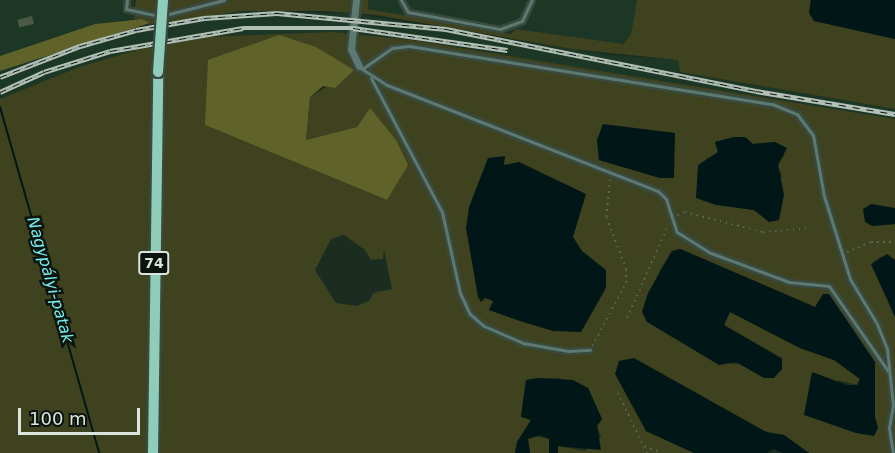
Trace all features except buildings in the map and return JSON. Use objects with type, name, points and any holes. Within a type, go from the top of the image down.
[{"type":"main road","name":"74","points":[[153,453],[158,72],[163,0]]},
{"type":"street","points":[[356,0],[351,49],[360,67]]},
{"type":"lane","points":[[127,0],[126,9],[158,16],[224,0]]},
{"type":"lane","points":[[401,0],[408,12],[500,28],[522,21],[532,0]]},
{"type":"lane","points":[[890,373],[829,286],[789,282],[711,253],[683,238],[672,218],[666,199],[658,192],[370,76],[360,67],[392,48],[410,46],[787,109],[805,120],[813,135],[841,255],[856,292],[877,324],[887,349],[890,373],[893,453]]},
{"type":"lane","points":[[370,76],[417,171],[442,212],[460,292],[470,314],[484,326],[523,343],[568,351],[590,350]]},
{"type":"path","points":[[590,350],[626,283],[626,270],[606,217],[610,174]]},
{"type":"path","points":[[627,318],[672,218],[686,212],[754,231],[810,228]]},
{"type":"path","points":[[841,255],[871,242],[895,242]]},
{"type":"path","points":[[618,393],[647,453]]},
{"type":"path","points":[[644,446],[662,453]]},
{"type":"shaded area","points":[[0,0],[136,0],[134,19],[95,24],[0,56]]},
{"type":"shaded area","points":[[136,0],[368,0],[368,9],[511,34],[516,29],[624,44],[631,34],[637,0],[811,0],[809,13],[815,21],[895,39],[895,109],[680,72],[678,60],[572,49],[376,15],[324,11],[242,11],[148,25],[150,23],[142,19],[134,19]]},
{"type":"shaded area","points":[[368,0],[637,0],[631,34],[625,44],[516,29],[511,34],[367,9]]},
{"type":"shaded area","points":[[811,0],[895,0],[895,39],[814,21],[809,13]]},
{"type":"shaded area","points":[[242,11],[351,13],[609,55],[678,60],[680,72],[895,109],[895,119],[412,40],[332,32],[206,37],[79,67],[0,99],[0,71],[60,49],[139,27]]},
{"type":"shaded area","points":[[332,32],[412,40],[895,119],[895,208],[872,226],[895,224],[895,260],[880,257],[872,264],[895,317],[895,453],[809,453],[784,435],[634,404],[646,431],[694,453],[558,453],[558,446],[585,451],[601,437],[597,426],[602,419],[588,388],[559,378],[526,380],[521,416],[531,420],[517,442],[515,453],[0,453],[0,99],[79,67],[137,50],[206,37]],"holes":[[[353,70],[310,97],[306,140],[357,127],[370,109],[387,200],[205,125]],[[734,137],[745,137],[753,144],[775,142],[784,155],[778,165],[782,176],[765,216],[754,210],[739,208],[706,158],[713,158],[718,151],[715,142]],[[597,140],[660,178],[600,160]],[[344,235],[365,250],[371,260],[383,259],[384,250],[392,289],[373,293],[369,301],[357,306],[336,303],[315,270],[331,239]],[[681,249],[815,307],[875,362],[874,417],[878,428],[837,380],[857,385],[860,379],[834,360],[800,348],[730,312],[724,325],[782,358],[782,369],[764,378],[747,365],[727,363],[642,312],[660,270],[672,251]]]},
{"type":"shaded area","points":[[603,124],[675,133],[674,178],[660,178],[599,160],[597,140]]},
{"type":"shaded area","points":[[734,137],[745,137],[753,144],[775,142],[787,148],[778,165],[784,195],[779,220],[769,222],[754,210],[716,205],[696,198],[698,165],[718,152],[715,142]]},
{"type":"shaded area","points":[[505,156],[504,165],[519,162],[586,194],[573,237],[582,251],[606,270],[606,288],[581,332],[553,331],[520,321],[489,310],[493,301],[485,298],[481,302],[478,297],[466,228],[469,207],[488,158]]},
{"type":"shaded area","points":[[871,204],[895,208],[895,224],[872,226],[865,222],[863,209]]},
{"type":"shaded area","points":[[680,249],[815,307],[823,294],[829,294],[875,362],[875,417],[878,428],[874,436],[856,433],[804,415],[812,372],[847,385],[857,385],[860,379],[834,360],[800,348],[730,312],[724,325],[782,359],[782,369],[774,378],[764,378],[736,362],[719,365],[647,322],[642,312],[648,293],[672,251]]},
{"type":"shaded area","points":[[887,254],[895,260],[895,317],[871,264]]},
{"type":"shaded area","points":[[634,358],[768,433],[784,435],[809,453],[783,453],[773,449],[767,453],[694,453],[646,431],[615,374],[619,361]]},
{"type":"shaded area","points":[[537,378],[573,380],[588,388],[602,419],[597,426],[601,450],[558,446],[558,453],[549,453],[549,439],[541,435],[528,439],[530,453],[515,453],[517,442],[531,420],[521,417],[526,380]]},
{"type":"shaded area","points":[[532,435],[549,439],[549,453],[530,453],[528,439]]},
{"type":"green space","points":[[142,19],[150,23],[0,71],[0,56],[95,24]]},
{"type":"green space","points":[[279,35],[316,47],[354,70],[335,88],[323,86],[310,97],[306,140],[357,127],[370,108],[396,140],[408,165],[387,200],[205,125],[208,60]]},
{"type":"waterway","name":"Nagypályi-patak","points":[[0,107],[99,453]]},
{"type":"railway","points":[[0,77],[80,46],[136,30],[204,18],[277,13],[446,29],[756,91],[895,114]]},
{"type":"railway","points":[[0,92],[44,72],[110,51],[243,28],[353,28],[507,50]]}]
